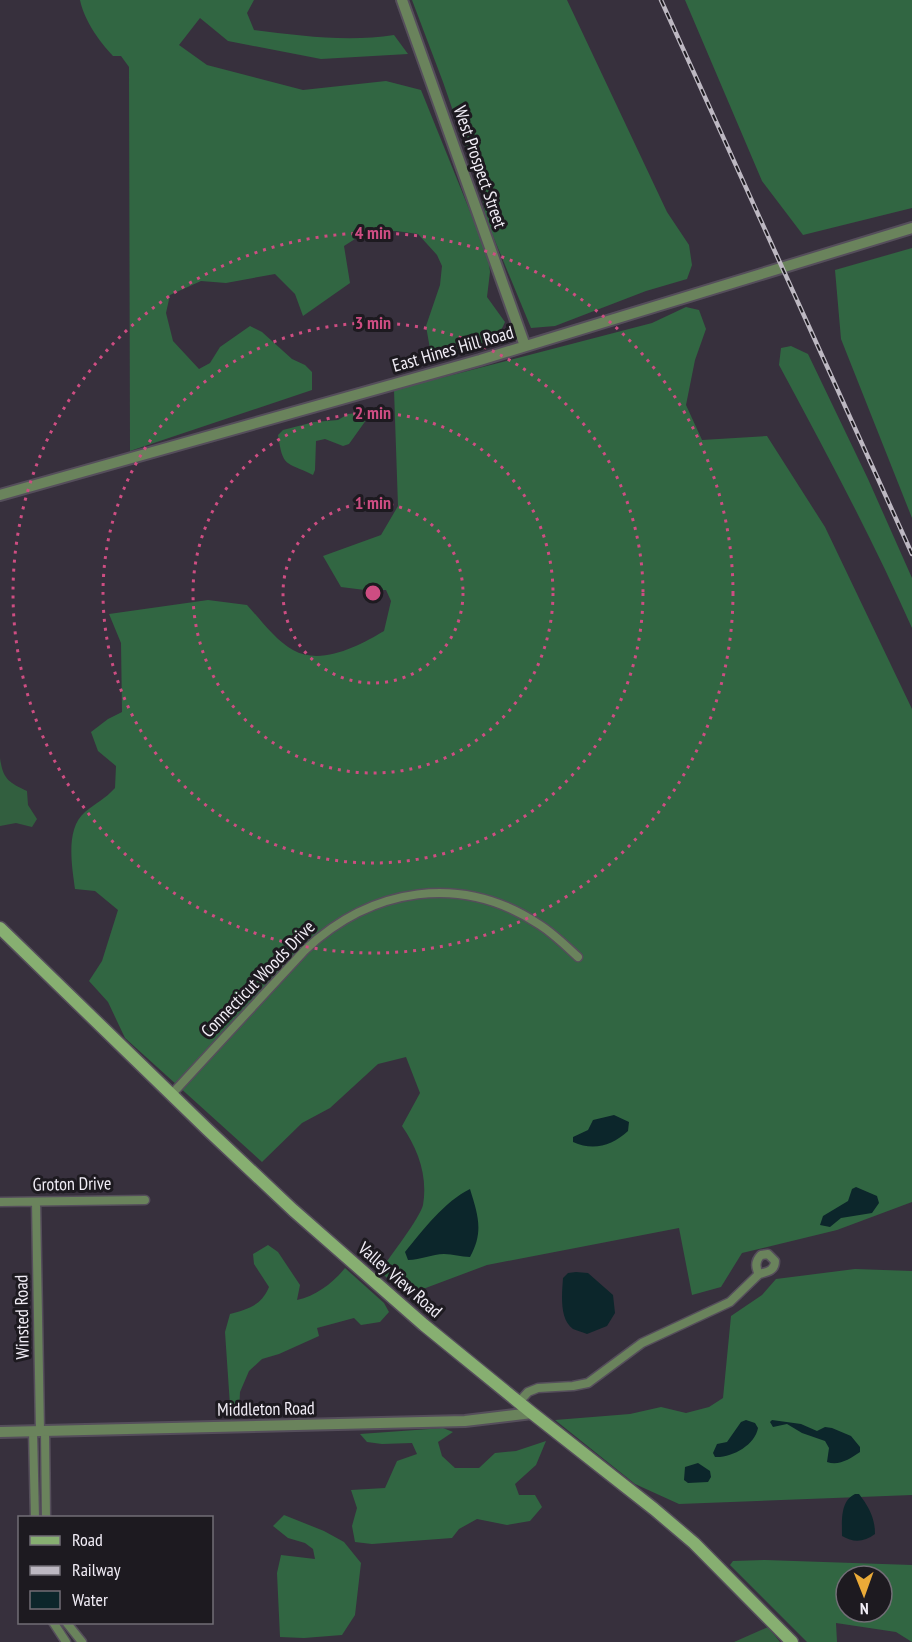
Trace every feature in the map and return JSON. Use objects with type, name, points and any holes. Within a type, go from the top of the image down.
[{"type":"main road","name":"Valley View Road","points":[[0,928],[293,1210],[364,1273],[532,1413],[654,1509],[694,1544],[792,1642]]},
{"type":"street","name":"West Prospect Street","points":[[402,0],[525,346]]},
{"type":"street","name":"East Hines Hill Road","points":[[0,495],[525,346],[912,228]]},
{"type":"street","name":"Connecticut Woods Drive","points":[[171,1095],[321,935],[355,913],[386,901],[435,893],[460,894],[486,900],[512,909],[541,925],[578,957]]},
{"type":"street","name":"Groton Drive","points":[[0,1202],[145,1200]]},
{"type":"street","name":"Winsted Road","points":[[36,1202],[40,1431]]},
{"type":"street","points":[[519,1402],[528,1392],[538,1388],[588,1383],[642,1343],[730,1302],[759,1274]]},
{"type":"street","name":"Middleton Road","points":[[0,1431],[465,1421],[532,1413]]},
{"type":"street","points":[[34,1516],[40,1431]]},
{"type":"street","points":[[40,1431],[46,1516]]},
{"type":"street","points":[[54,1624],[66,1642]]},
{"type":"street","points":[[67,1624],[82,1642]]},
{"type":"green space","points":[[80,0],[254,0],[247,13],[254,30],[342,38],[394,35],[408,54],[321,59],[228,41],[200,18],[179,45],[207,65],[303,90],[386,81],[421,90],[488,256],[490,272],[487,297],[505,322],[499,333],[492,341],[474,350],[452,352],[430,349],[426,326],[440,285],[442,266],[437,255],[418,234],[396,231],[366,232],[344,246],[350,283],[303,316],[295,294],[275,274],[226,283],[201,281],[170,295],[166,313],[173,341],[199,369],[210,363],[220,347],[250,326],[262,332],[292,359],[305,365],[312,372],[312,390],[130,451],[129,67],[121,56],[113,56],[97,37]]},
{"type":"green space","points":[[412,0],[567,0],[667,212],[689,245],[692,265],[687,279],[646,291],[555,326],[531,328],[486,219],[481,192]]},
{"type":"green space","points":[[685,0],[912,0],[912,208],[803,235],[762,181]]},
{"type":"green space","points":[[912,248],[912,518],[841,339],[835,270]]},
{"type":"green space","points":[[686,307],[699,310],[706,329],[695,360],[686,405],[702,440],[767,436],[825,527],[912,709],[912,1202],[837,1230],[742,1253],[721,1287],[692,1295],[679,1228],[487,1265],[423,1289],[400,1291],[380,1271],[421,1211],[424,1194],[423,1173],[417,1153],[402,1126],[420,1093],[406,1057],[378,1064],[330,1108],[302,1123],[262,1162],[125,1038],[108,1002],[89,981],[102,961],[118,910],[95,891],[75,889],[71,848],[79,819],[115,788],[116,766],[98,751],[91,732],[122,712],[121,643],[109,614],[208,600],[247,605],[287,646],[304,654],[316,656],[340,652],[374,637],[384,631],[391,601],[386,590],[341,587],[323,556],[381,535],[398,506],[394,390],[652,323]]},
{"type":"green space","points":[[791,346],[808,354],[912,578],[912,628],[865,528],[779,365],[781,348]]},
{"type":"green space","points":[[366,412],[369,416],[349,444],[343,446],[325,439],[316,441],[313,475],[291,465],[284,458],[278,435],[283,430],[314,422],[338,420],[348,414]]},
{"type":"green space","points":[[0,758],[3,771],[8,779],[27,791],[28,805],[37,819],[32,827],[16,823],[0,826]]},
{"type":"green space","points":[[268,1245],[278,1252],[300,1285],[297,1300],[324,1288],[345,1268],[384,1303],[389,1312],[380,1322],[361,1325],[354,1318],[317,1328],[319,1336],[262,1359],[249,1371],[240,1392],[239,1412],[231,1420],[225,1332],[230,1314],[258,1303],[269,1287],[254,1264],[253,1254]]},
{"type":"green space","points":[[855,1269],[912,1271],[912,1495],[679,1504],[635,1484],[555,1420],[630,1414],[661,1407],[686,1413],[709,1407],[723,1398],[731,1316],[762,1295],[776,1279]]},
{"type":"green space","points":[[443,1428],[453,1432],[438,1442],[442,1456],[455,1468],[479,1468],[495,1453],[516,1451],[546,1441],[536,1465],[515,1484],[519,1495],[535,1495],[542,1507],[530,1521],[507,1525],[477,1519],[459,1529],[452,1538],[372,1544],[355,1542],[352,1526],[357,1508],[351,1490],[385,1488],[397,1461],[417,1454],[412,1443],[367,1442],[360,1434]]},
{"type":"green space","points":[[284,1515],[324,1531],[344,1542],[361,1563],[355,1615],[342,1635],[280,1637],[277,1573],[281,1555],[315,1559],[313,1549],[305,1543],[288,1538],[273,1526]]},
{"type":"green space","points":[[765,1560],[883,1564],[834,1564],[834,1624],[836,1624],[837,1642],[807,1642],[730,1565],[733,1561]]},
{"type":"green space","points":[[894,1564],[912,1565],[912,1642],[896,1632],[843,1624],[894,1624]]},
{"type":"green space","points":[[768,1627],[780,1642],[734,1642]]},
{"type":"water","points":[[614,1115],[629,1122],[628,1131],[622,1136],[602,1146],[580,1145],[573,1142],[573,1137],[588,1130],[593,1120]]},
{"type":"water","points":[[856,1187],[877,1196],[879,1203],[872,1213],[841,1218],[830,1227],[820,1225],[823,1216],[848,1201],[852,1189]]},
{"type":"water","points":[[470,1189],[477,1215],[478,1231],[470,1257],[444,1254],[408,1260],[405,1252],[427,1226],[443,1208]]},
{"type":"water","points":[[568,1273],[588,1273],[613,1295],[615,1313],[607,1326],[587,1334],[573,1329],[563,1313],[563,1278]]},
{"type":"water","points":[[746,1420],[755,1423],[758,1428],[748,1445],[735,1453],[715,1457],[713,1453],[717,1444],[727,1442],[741,1422]]},
{"type":"water","points":[[772,1420],[801,1424],[817,1431],[825,1427],[832,1428],[851,1436],[860,1447],[860,1452],[840,1462],[827,1462],[829,1448],[825,1441],[802,1433],[787,1424],[773,1427],[770,1422]]},
{"type":"water","points":[[698,1463],[710,1471],[711,1477],[708,1482],[688,1483],[684,1480],[685,1467]]},
{"type":"water","points":[[855,1494],[859,1494],[868,1508],[875,1528],[875,1534],[859,1541],[842,1536],[844,1506]]},
{"type":"railway","points":[[661,0],[912,554]]}]
